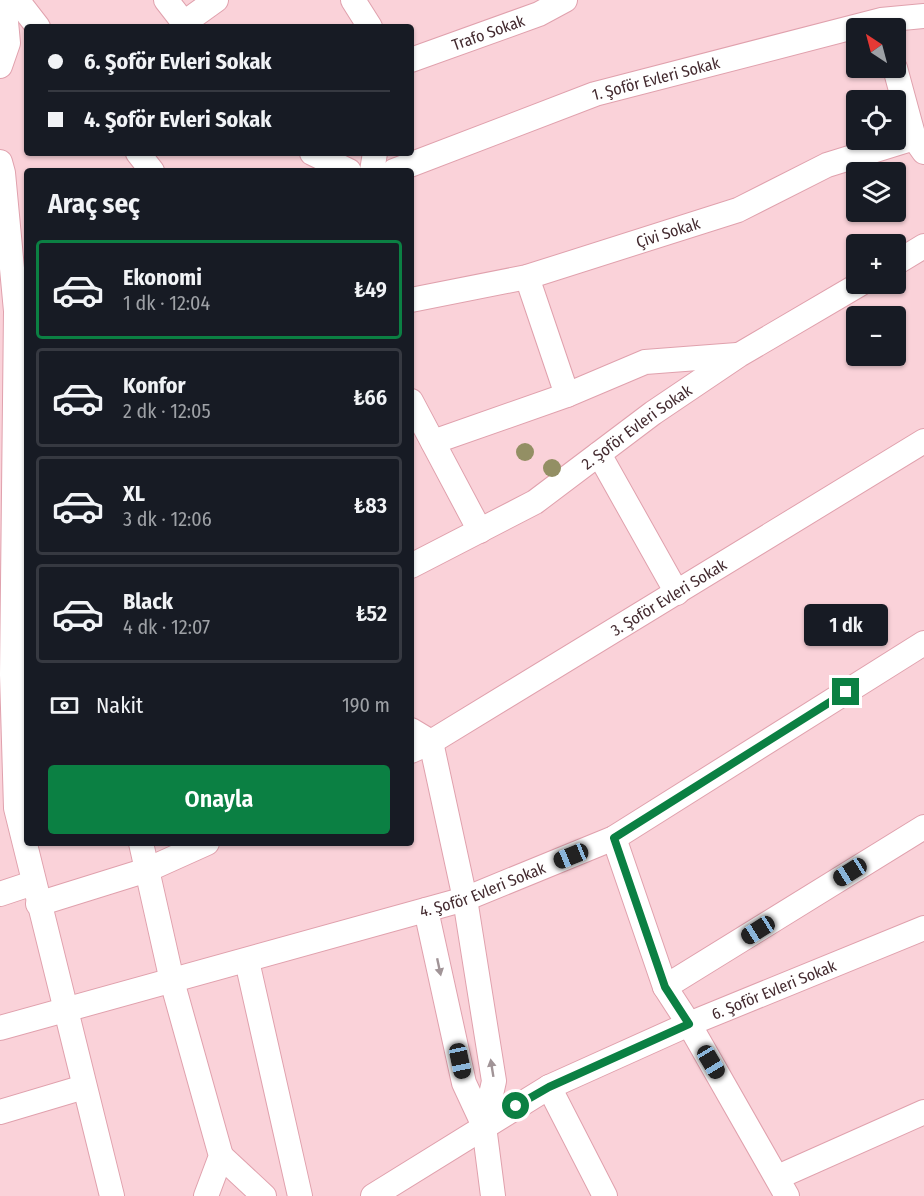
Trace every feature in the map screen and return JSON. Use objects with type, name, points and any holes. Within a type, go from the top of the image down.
[{"type":"street","points":[[0,66],[8,43],[4,0]]},
{"type":"street","points":[[16,0],[36,24]]},
{"type":"street","points":[[166,0],[184,24]]},
{"type":"street","points":[[186,24],[216,0]]},
{"type":"street","points":[[353,0],[368,24]]},
{"type":"street","name":"Trafo Sokak","points":[[414,59],[531,7],[565,0]]},
{"type":"street","name":"1. Şoför Evleri Sokak","points":[[906,19],[924,16]]},
{"type":"street","name":"1. Şoför Evleri Sokak","points":[[402,168],[595,94],[846,33]]},
{"type":"street","points":[[897,78],[919,145]]},
{"type":"street","name":"Çivi Sokak","points":[[414,299],[527,277],[738,210],[827,165],[919,145]]},
{"type":"street","points":[[140,156],[150,168]]},
{"type":"street","points":[[318,156],[343,168]]},
{"type":"street","points":[[0,162],[22,308],[16,501],[7,557],[13,666],[7,769],[21,807],[24,824]]},
{"type":"street","points":[[906,257],[924,246]]},
{"type":"street","points":[[527,277],[567,395]]},
{"type":"street","name":"2. Şoför Evleri Sokak","points":[[414,564],[535,502],[739,355],[846,292]]},
{"type":"street","points":[[433,442],[567,395],[645,362],[739,355]]},
{"type":"street","points":[[414,407],[480,531]]},
{"type":"street","name":"3. Şoför Evleri Sokak","points":[[418,741],[676,593],[924,441]]},
{"type":"street","points":[[599,454],[676,593]]},
{"type":"street","name":"4. Şoför Evleri Sokak","points":[[0,1028],[465,899],[614,838],[924,643]]},
{"type":"street","points":[[418,741],[465,899],[494,1080],[484,1126]]},
{"type":"street","points":[[665,987],[924,827]]},
{"type":"street","points":[[614,838],[665,987],[783,1186],[924,1112]]},
{"type":"street","points":[[28,846],[36,894],[112,1196]]},
{"type":"street","points":[[142,846],[172,981],[221,1156],[264,1196]]},
{"type":"street","points":[[0,894],[36,894],[147,870],[200,846]]},
{"type":"street","points":[[426,910],[464,1083],[484,1126],[493,1196]]},
{"type":"street","name":"6. Şoför Evleri Sokak","points":[[373,1196],[549,1087],[689,1024],[924,928]]},
{"type":"street","points":[[247,961],[300,1196]]},
{"type":"street","points":[[0,1112],[84,1087]]},
{"type":"street","points":[[549,1087],[604,1196]]},
{"type":"street","points":[[206,1196],[221,1156]]},
{"type":"route","points":[[516,1106],[549,1087],[689,1024],[665,987],[614,838],[846,692]]}]
